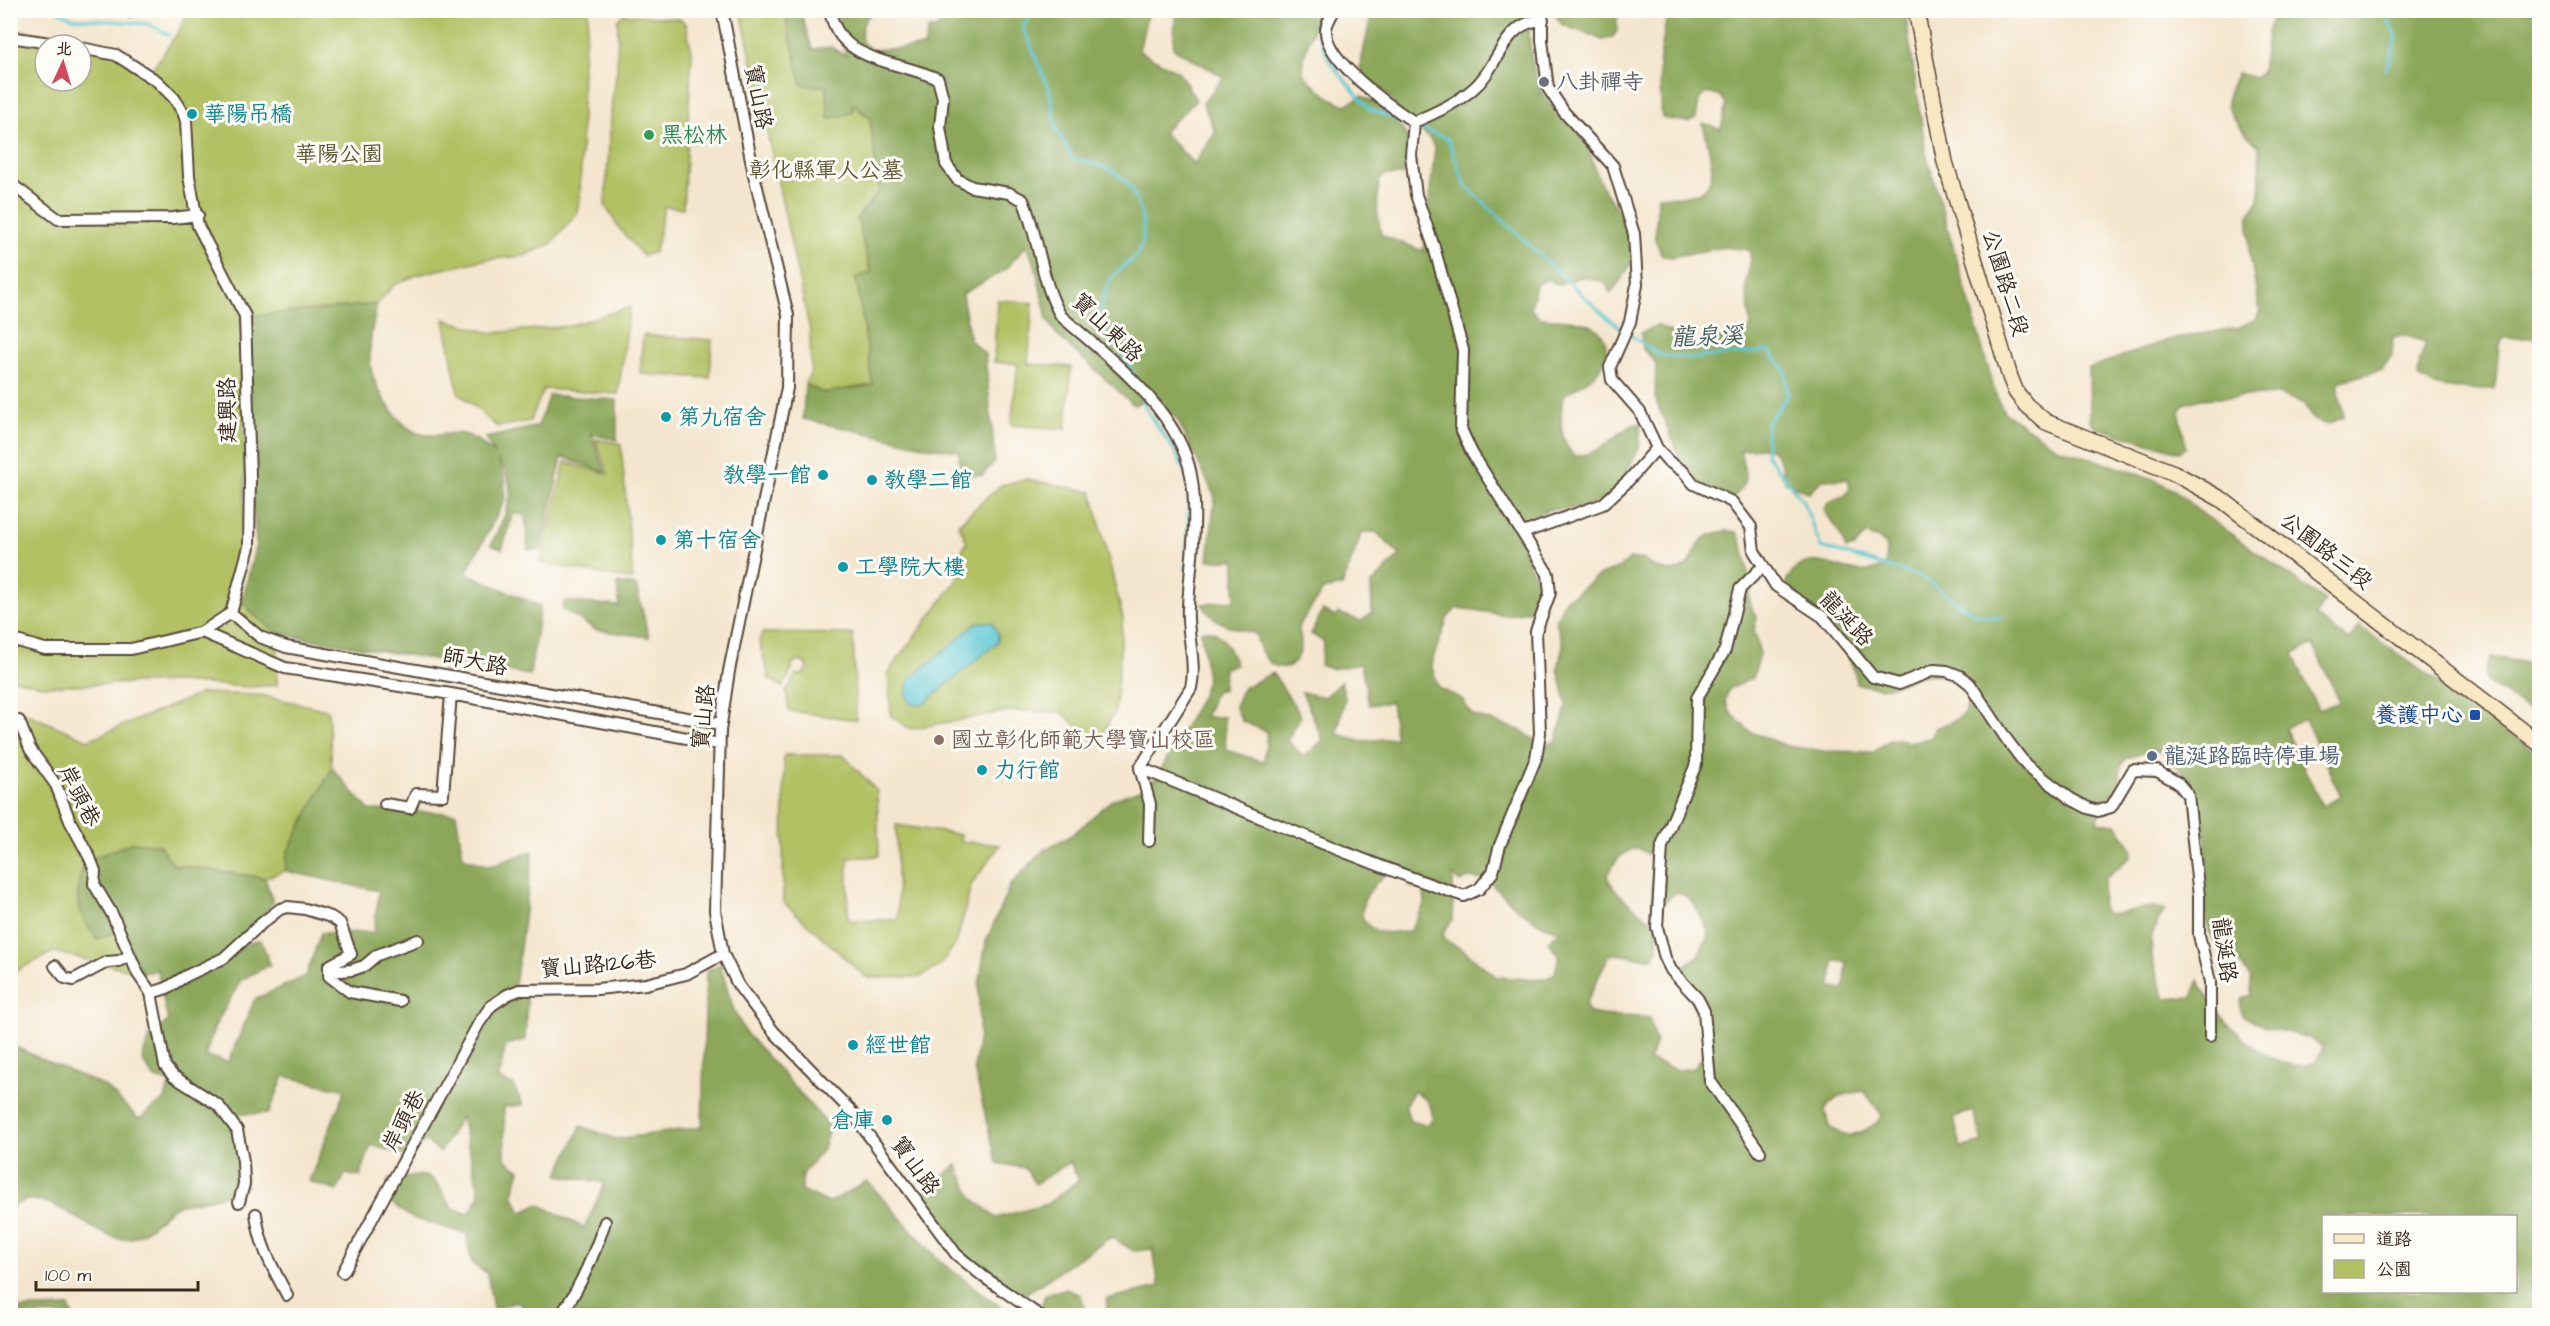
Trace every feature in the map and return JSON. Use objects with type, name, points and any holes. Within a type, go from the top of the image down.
[{"type":"main road","name":"公園路二段","points":[[1916,10],[1945,162],[2016,392],[2026,405],[2046,422],[2174,473]]},
{"type":"main road","name":"公園路三段","points":[[2174,473],[2222,499],[2540,744]]},
{"type":"street","name":"寶山路","points":[[722,10],[754,175],[788,315],[787,388],[721,724],[715,911],[723,954],[738,985],[774,1032],[850,1110],[956,1254],[984,1277],[1040,1316]]},
{"type":"street","name":"寶山東路","points":[[830,10],[833,27],[862,55],[921,71],[938,79],[943,98],[940,127],[946,164],[957,179],[972,187],[1008,193],[1023,200],[1033,223],[1053,302],[1061,316],[1132,379],[1165,418],[1183,447],[1191,476],[1194,512],[1187,612],[1194,675],[1191,688],[1140,768]]},
{"type":"street","points":[[1334,10],[1325,29],[1327,42],[1350,72],[1384,102],[1414,122]]},
{"type":"street","points":[[1414,122],[1444,109],[1475,88],[1495,61],[1505,39],[1521,26],[1543,15]]},
{"type":"street","name":"龍涎路","points":[[1543,15],[1542,40],[1548,88],[1564,112],[1613,166],[1634,234],[1637,285],[1629,322],[1610,367],[1612,380],[1640,412],[1657,448],[1668,461],[1684,472],[1694,484],[1732,502],[1751,527],[1755,551],[1776,586],[1823,616],[1873,677],[1899,684],[1934,670],[1947,671],[1960,676],[1970,684],[2026,765],[2071,799],[2088,808],[2098,811],[2112,807],[2133,770],[2157,771],[2178,783],[2188,795],[2199,896],[2199,935],[2210,982],[2210,1036]]},
{"type":"street","points":[[10,37],[33,40]]},
{"type":"street","name":"建興路","points":[[93,50],[116,55],[157,81],[174,98],[186,121],[189,176],[198,215],[198,226],[245,316],[250,478],[249,547],[231,613]]},
{"type":"street","points":[[1140,768],[1388,871],[1464,896],[1479,889],[1493,872],[1500,845],[1536,758],[1540,732],[1536,631],[1550,593],[1548,574],[1472,453],[1461,429],[1463,350],[1434,247],[1416,195],[1411,155],[1414,122]]},
{"type":"street","points":[[10,183],[57,219],[173,218],[198,215]]},
{"type":"street","points":[[1523,533],[1603,504],[1628,482],[1657,448]]},
{"type":"street","points":[[1760,1152],[1710,1081],[1704,1011],[1698,999],[1671,970],[1665,958],[1657,927],[1662,846],[1696,764],[1697,698],[1725,650],[1740,589],[1763,566]]},
{"type":"street","name":"師大路","points":[[231,613],[260,637],[286,647],[721,724]]},
{"type":"street","points":[[10,639],[45,649],[131,649],[202,632],[231,613]]},
{"type":"street","points":[[202,632],[285,668],[451,694],[720,744]]},
{"type":"street","points":[[385,804],[410,808],[416,794],[443,795],[451,694]]},
{"type":"street","name":"岸頭巷","points":[[19,721],[30,749],[56,785],[70,821],[95,871],[94,884],[112,914],[129,956],[151,993],[165,1066],[173,1076],[218,1105],[237,1130],[243,1161],[244,1184],[239,1202]]},
{"type":"street","points":[[1140,768],[1150,804],[1149,841]]},
{"type":"street","points":[[151,993],[167,988],[224,958],[262,923],[280,909],[288,907],[305,909],[331,917],[340,923],[351,954],[329,966],[329,976],[350,992],[400,1001]]},
{"type":"street","points":[[329,972],[352,970],[364,966],[377,955],[418,940]]},
{"type":"street","name":"寶山路126巷","points":[[507,995],[519,990],[597,989],[646,984],[686,974],[702,963],[723,954]]},
{"type":"street","points":[[55,966],[64,978],[73,980],[107,962],[119,961],[129,956]]},
{"type":"street","name":"岸頭巷","points":[[343,1272],[479,1023],[491,1006],[507,995]]},
{"type":"street","points":[[256,1214],[259,1237],[287,1294]]},
{"type":"street","points":[[560,1316],[573,1298],[595,1254],[606,1222]]},
{"type":"green space","name":"華陽公園","points":[[188,11],[589,11],[583,60],[580,200],[576,215],[551,244],[524,256],[483,260],[417,275],[394,285],[377,304],[241,317],[245,482],[240,589],[242,602],[278,634],[277,685],[249,687],[177,682],[42,686],[11,678],[11,28],[33,33],[33,93],[93,93],[93,46],[122,53],[151,71],[179,31]]},
{"type":"green space","name":"彰化縣軍人公墓","points":[[741,11],[801,11],[786,20],[827,86],[870,118],[879,192],[857,218],[871,274],[856,277],[873,385],[822,393],[805,384],[811,372],[810,331]]},
{"type":"green space","points":[[838,11],[874,11],[863,24],[861,32],[862,42],[872,50],[924,47],[928,29],[935,29],[960,11],[1148,11],[1139,51],[1179,72],[1196,100],[1163,132],[1194,164],[1215,132],[1203,103],[1224,77],[1173,48],[1176,11],[1319,11],[1304,56],[1303,73],[1322,92],[1339,103],[1346,105],[1362,96],[1384,111],[1405,133],[1411,150],[1403,175],[1385,175],[1379,181],[1377,208],[1381,235],[1423,251],[1435,149],[1429,138],[1401,114],[1387,94],[1366,79],[1360,68],[1372,11],[1530,11],[1530,49],[1539,87],[1553,107],[1585,141],[1602,186],[1628,227],[1634,250],[1631,263],[1610,293],[1605,282],[1581,277],[1558,285],[1548,279],[1536,284],[1531,309],[1540,318],[1570,320],[1590,325],[1598,330],[1606,346],[1604,358],[1597,372],[1563,396],[1561,428],[1565,442],[1574,456],[1595,451],[1632,426],[1641,423],[1639,448],[1628,470],[1628,483],[1620,493],[1584,508],[1547,510],[1536,516],[1525,539],[1524,551],[1539,587],[1540,600],[1532,610],[1507,615],[1458,608],[1448,617],[1431,664],[1439,688],[1462,699],[1472,715],[1522,731],[1544,746],[1556,741],[1567,705],[1558,669],[1563,645],[1556,622],[1565,599],[1574,595],[1597,577],[1622,566],[1630,559],[1643,559],[1666,570],[1673,571],[1685,567],[1693,557],[1699,543],[1705,538],[1718,532],[1737,532],[1746,561],[1750,603],[1757,617],[1754,629],[1760,654],[1753,678],[1729,689],[1725,700],[1730,712],[1749,731],[1786,746],[1824,751],[1874,752],[1888,741],[1898,739],[1907,742],[1931,738],[1935,728],[1956,720],[1963,714],[1969,693],[1953,680],[1933,674],[1919,676],[1884,688],[1856,683],[1853,667],[1839,643],[1812,613],[1783,588],[1793,571],[1805,563],[1817,562],[1858,571],[1872,571],[1886,564],[1887,547],[1881,540],[1866,534],[1855,547],[1846,549],[1839,532],[1824,510],[1828,502],[1846,495],[1850,487],[1848,479],[1822,480],[1809,493],[1785,482],[1777,455],[1773,451],[1761,448],[1740,451],[1745,471],[1744,483],[1732,498],[1694,479],[1683,465],[1655,398],[1656,363],[1643,349],[1641,333],[1657,325],[1698,345],[1751,328],[1746,285],[1751,259],[1749,250],[1724,247],[1671,257],[1662,255],[1655,239],[1658,196],[1696,194],[1705,189],[1709,182],[1712,163],[1703,123],[1721,129],[1726,104],[1721,96],[1705,93],[1699,100],[1696,118],[1688,122],[1662,118],[1659,65],[1667,13],[1663,11],[1905,11],[1926,153],[1996,395],[2004,412],[2056,447],[2151,478],[2176,491],[2196,509],[2325,601],[2315,616],[2349,640],[2359,626],[2539,755],[2539,1315],[1108,1315],[1106,1299],[1159,1287],[1153,1249],[1134,1251],[1111,1237],[1025,1294],[1007,1290],[960,1253],[917,1196],[957,1165],[972,1197],[996,1218],[1047,1204],[1079,1180],[1070,1162],[1035,1184],[1025,1168],[997,1163],[974,1069],[979,1035],[979,985],[986,942],[1010,885],[1045,849],[1072,835],[1112,800],[1142,789],[1157,777],[1201,697],[1207,680],[1201,631],[1214,632],[1219,636],[1227,646],[1236,665],[1224,668],[1223,690],[1216,690],[1205,717],[1224,717],[1226,750],[1264,762],[1267,732],[1242,721],[1235,706],[1243,688],[1273,673],[1301,716],[1287,740],[1304,757],[1323,740],[1302,692],[1324,697],[1341,682],[1345,698],[1337,734],[1363,741],[1396,738],[1391,702],[1369,705],[1361,664],[1331,669],[1320,665],[1324,642],[1311,634],[1323,610],[1335,617],[1339,613],[1361,621],[1372,613],[1371,585],[1400,555],[1376,532],[1362,532],[1342,586],[1323,590],[1298,627],[1301,642],[1299,654],[1294,662],[1286,667],[1278,667],[1269,662],[1261,651],[1256,634],[1225,625],[1212,617],[1202,604],[1235,600],[1235,560],[1208,560],[1215,497],[1177,419],[1148,399],[1134,405],[1057,335],[1047,319],[1035,264],[1026,246],[1005,270],[962,294],[970,340],[985,354],[995,461],[982,476],[960,473],[959,451],[928,447],[803,419],[805,384],[823,393],[873,385],[856,277],[871,273],[857,218],[879,192],[870,118],[853,104],[852,113],[828,119],[827,87],[802,85],[786,20],[801,13],[812,49],[831,47],[846,56],[838,31]],"holes":[[[2313,645],[2340,702],[2318,710],[2293,654]],[[2305,719],[2341,797],[2322,806],[2285,728]],[[2153,750],[2161,752],[2187,776],[2204,827],[2207,871],[2205,907],[2210,933],[2224,956],[2240,964],[2251,978],[2251,995],[2242,998],[2240,1007],[2243,1016],[2266,1027],[2309,1038],[2323,1047],[2316,1062],[2300,1065],[2282,1062],[2264,1054],[2231,1026],[2217,1010],[2199,980],[2192,997],[2165,999],[2155,968],[2151,943],[2154,928],[2165,910],[2151,907],[2112,914],[2104,913],[2101,904],[2105,878],[2132,856],[2131,847],[2116,824],[2098,822],[2100,809],[2109,807],[2119,792],[2121,765],[2127,758]],[[1638,848],[1653,858],[1653,902],[1663,904],[1676,892],[1683,895],[1697,908],[1709,934],[1697,957],[1675,972],[1706,1028],[1709,1045],[1695,1068],[1678,1070],[1649,1060],[1656,1043],[1649,1018],[1588,1012],[1586,1004],[1609,955],[1653,958],[1658,950],[1658,924],[1623,898],[1607,877],[1615,862],[1632,849]],[[1391,870],[1410,875],[1410,886],[1424,891],[1425,903],[1410,931],[1389,933],[1377,931],[1363,918],[1364,900],[1383,876]],[[1453,875],[1460,882],[1468,878],[1487,880],[1520,911],[1544,926],[1560,931],[1548,942],[1559,956],[1555,973],[1547,978],[1497,977],[1462,949],[1446,941],[1443,933],[1453,919]],[[1833,961],[1847,962],[1844,989],[1831,988]],[[1414,1091],[1430,1105],[1433,1118],[1426,1125],[1410,1121],[1405,1105]],[[1864,1091],[1882,1115],[1877,1123],[1849,1135],[1829,1127],[1825,1110],[1829,1105],[1837,1098]],[[1973,1111],[1983,1142],[1961,1148],[1954,1117]]]},
{"type":"green space","points":[[1553,11],[1617,11],[1617,31],[1612,38],[1603,40],[1562,25]]},
{"type":"green space","points":[[2286,11],[2539,11],[2539,338],[2504,338],[2499,345],[2495,389],[2465,389],[2445,388],[2418,377],[2420,360],[2426,342],[2402,335],[2393,337],[2392,356],[2381,370],[2338,382],[2343,417],[2327,425],[2312,419],[2303,403],[2278,394],[2201,399],[2184,404],[2179,411],[2186,447],[2179,452],[2095,427],[2090,420],[2089,368],[2168,340],[2240,327],[2256,319],[2260,311],[2249,250],[2249,215],[2259,200],[2260,191],[2259,147],[2233,117],[2227,102],[2237,73],[2255,78],[2262,72],[2268,28],[2273,18],[2282,18]]},
{"type":"green space","name":"黑松林","points":[[624,14],[680,19],[686,24],[692,53],[683,208],[664,207],[655,252],[643,256],[619,228],[605,205],[612,99],[617,71],[618,19]]},
{"type":"green space","points":[[997,300],[1033,303],[1028,364],[1071,367],[1066,429],[1011,425],[1018,364],[994,362]]},
{"type":"green space","points":[[377,304],[370,348],[372,373],[383,398],[393,412],[406,426],[417,433],[467,435],[494,453],[486,438],[538,426],[549,395],[617,400],[617,440],[591,434],[605,472],[562,457],[541,550],[528,550],[525,514],[513,514],[502,549],[491,545],[506,513],[510,492],[505,471],[498,460],[505,480],[504,502],[466,573],[540,606],[530,675],[278,634],[242,602],[256,544],[241,317]]},
{"type":"green space","points":[[630,307],[618,394],[544,389],[530,421],[497,427],[458,392],[444,319],[491,333],[568,326]]},
{"type":"green space","points":[[643,335],[712,340],[710,378],[640,374]]},
{"type":"green space","points":[[595,439],[621,444],[633,580],[540,563],[565,462],[608,474]]},
{"type":"green space","points":[[1026,479],[1092,492],[1123,618],[1115,712],[1096,744],[1062,712],[1009,711],[910,729],[891,716],[888,672],[957,580],[958,557],[967,542],[958,524],[1001,485]]},
{"type":"green space","points":[[617,583],[636,586],[649,637],[596,630],[562,609],[565,601],[619,606]]},
{"type":"green space","points":[[762,633],[853,634],[856,720],[789,711],[786,692],[796,674],[802,675],[807,669],[805,663],[797,661],[792,664],[792,670],[783,687],[769,679],[759,641]]},
{"type":"green space","points":[[2491,657],[2539,665],[2539,717],[2487,682],[2484,673]]},
{"type":"green space","points":[[202,693],[261,695],[328,710],[332,768],[288,851],[285,871],[265,878],[174,865],[159,845],[119,931],[143,973],[53,952],[16,971],[11,970],[11,709],[14,708],[88,740]]},
{"type":"green space","points":[[784,755],[843,755],[877,791],[879,856],[848,858],[848,920],[898,920],[896,825],[961,835],[960,841],[1000,845],[971,885],[957,942],[940,966],[920,977],[867,978],[783,902]]},
{"type":"green space","points":[[332,768],[369,810],[456,813],[463,857],[489,866],[533,851],[515,986],[527,1000],[525,1040],[506,1045],[498,1079],[513,1085],[523,1105],[504,1107],[505,1159],[520,1170],[513,1194],[521,1213],[539,1204],[584,1228],[605,1183],[558,1175],[581,1126],[616,1139],[702,1127],[706,971],[720,964],[733,1008],[745,1032],[830,1127],[822,1151],[802,1174],[802,1190],[829,1203],[867,1181],[941,1262],[1003,1309],[1000,1316],[533,1316],[517,1302],[493,1309],[487,1273],[472,1264],[466,1234],[412,1218],[387,1200],[388,1179],[422,1175],[433,1180],[452,1208],[469,1214],[480,1195],[461,1117],[440,1152],[425,1141],[409,1157],[371,1145],[360,1177],[345,1174],[337,1191],[309,1181],[345,1090],[284,1076],[269,1113],[226,1115],[241,1139],[246,1187],[240,1190],[223,1196],[178,1205],[138,1236],[122,1239],[110,1236],[51,1204],[37,1200],[23,1201],[11,1209],[10,1031],[15,1047],[106,1087],[139,1119],[165,1099],[170,1082],[154,1078],[142,1060],[149,1037],[168,1021],[157,970],[143,973],[119,931],[97,939],[89,929],[80,911],[77,893],[85,861],[134,842],[159,845],[174,865],[265,878],[273,902],[238,946],[261,940],[270,965],[241,980],[215,1026],[205,1056],[228,1062],[255,999],[306,976],[321,933],[374,932],[379,891],[285,871],[288,851]]},
{"type":"green space","points":[[1065,1289],[1081,1295],[1087,1315],[1048,1315],[1041,1305],[1046,1294]]},
{"type":"green space","points":[[69,1307],[73,1315],[11,1315],[11,1309]]},
{"type":"water","points":[[978,622],[992,622],[998,633],[998,642],[926,702],[918,705],[911,704],[906,691],[910,679]]},
{"type":"waterway","points":[[56,10],[73,18],[149,24],[169,35]]},
{"type":"waterway","points":[[1035,10],[1023,27],[1049,89],[1057,130],[1072,158],[1106,168],[1123,179],[1136,197],[1140,210],[1143,228],[1141,247],[1107,285],[1104,292],[1101,330],[1119,349],[1134,374]]},
{"type":"waterway","name":"龍泉溪","points":[[1321,10],[1315,25],[1329,61],[1369,109],[1408,124]]},
{"type":"waterway","points":[[2383,10],[2397,38],[2386,69]]},
{"type":"waterway","name":"龍泉溪","points":[[1417,127],[1448,139],[1465,185],[1605,316],[1623,329]]},
{"type":"waterway","name":"龍泉溪","points":[[1628,333],[1659,355],[1691,358],[1769,351],[1785,370],[1788,395],[1767,423],[1766,454],[1803,501],[1821,547],[1922,577],[1974,614],[2001,618]]},
{"type":"waterway","points":[[1141,395],[1150,415],[1175,451],[1184,471]]},
{"type":"waterway","points":[[1186,569],[1189,498]]},
{"type":"place","name":"八卦禪寺","points":[[1544,82]]},
{"type":"place","name":"華陽吊橋","points":[[192,114]]},
{"type":"place","name":"黑松林","points":[[649,135]]},
{"type":"place","name":"第九宿舍","points":[[666,417]]},
{"type":"place","name":"教學一館","points":[[823,475]]},
{"type":"place","name":"教學二館","points":[[872,480]]},
{"type":"place","name":"第十宿舍","points":[[661,540]]},
{"type":"place","name":"工學院大樓","points":[[843,567]]},
{"type":"place","name":"養護中心","points":[[2475,715]]},
{"type":"place","name":"國立彰化師範大學寶山校區","points":[[939,740]]},
{"type":"place","name":"龍涎路臨時停車場","points":[[2152,756]]},
{"type":"place","name":"力行館","points":[[982,770]]},
{"type":"place","name":"經世館","points":[[853,1045]]},
{"type":"place","name":"倉庫","points":[[887,1120]]}]
